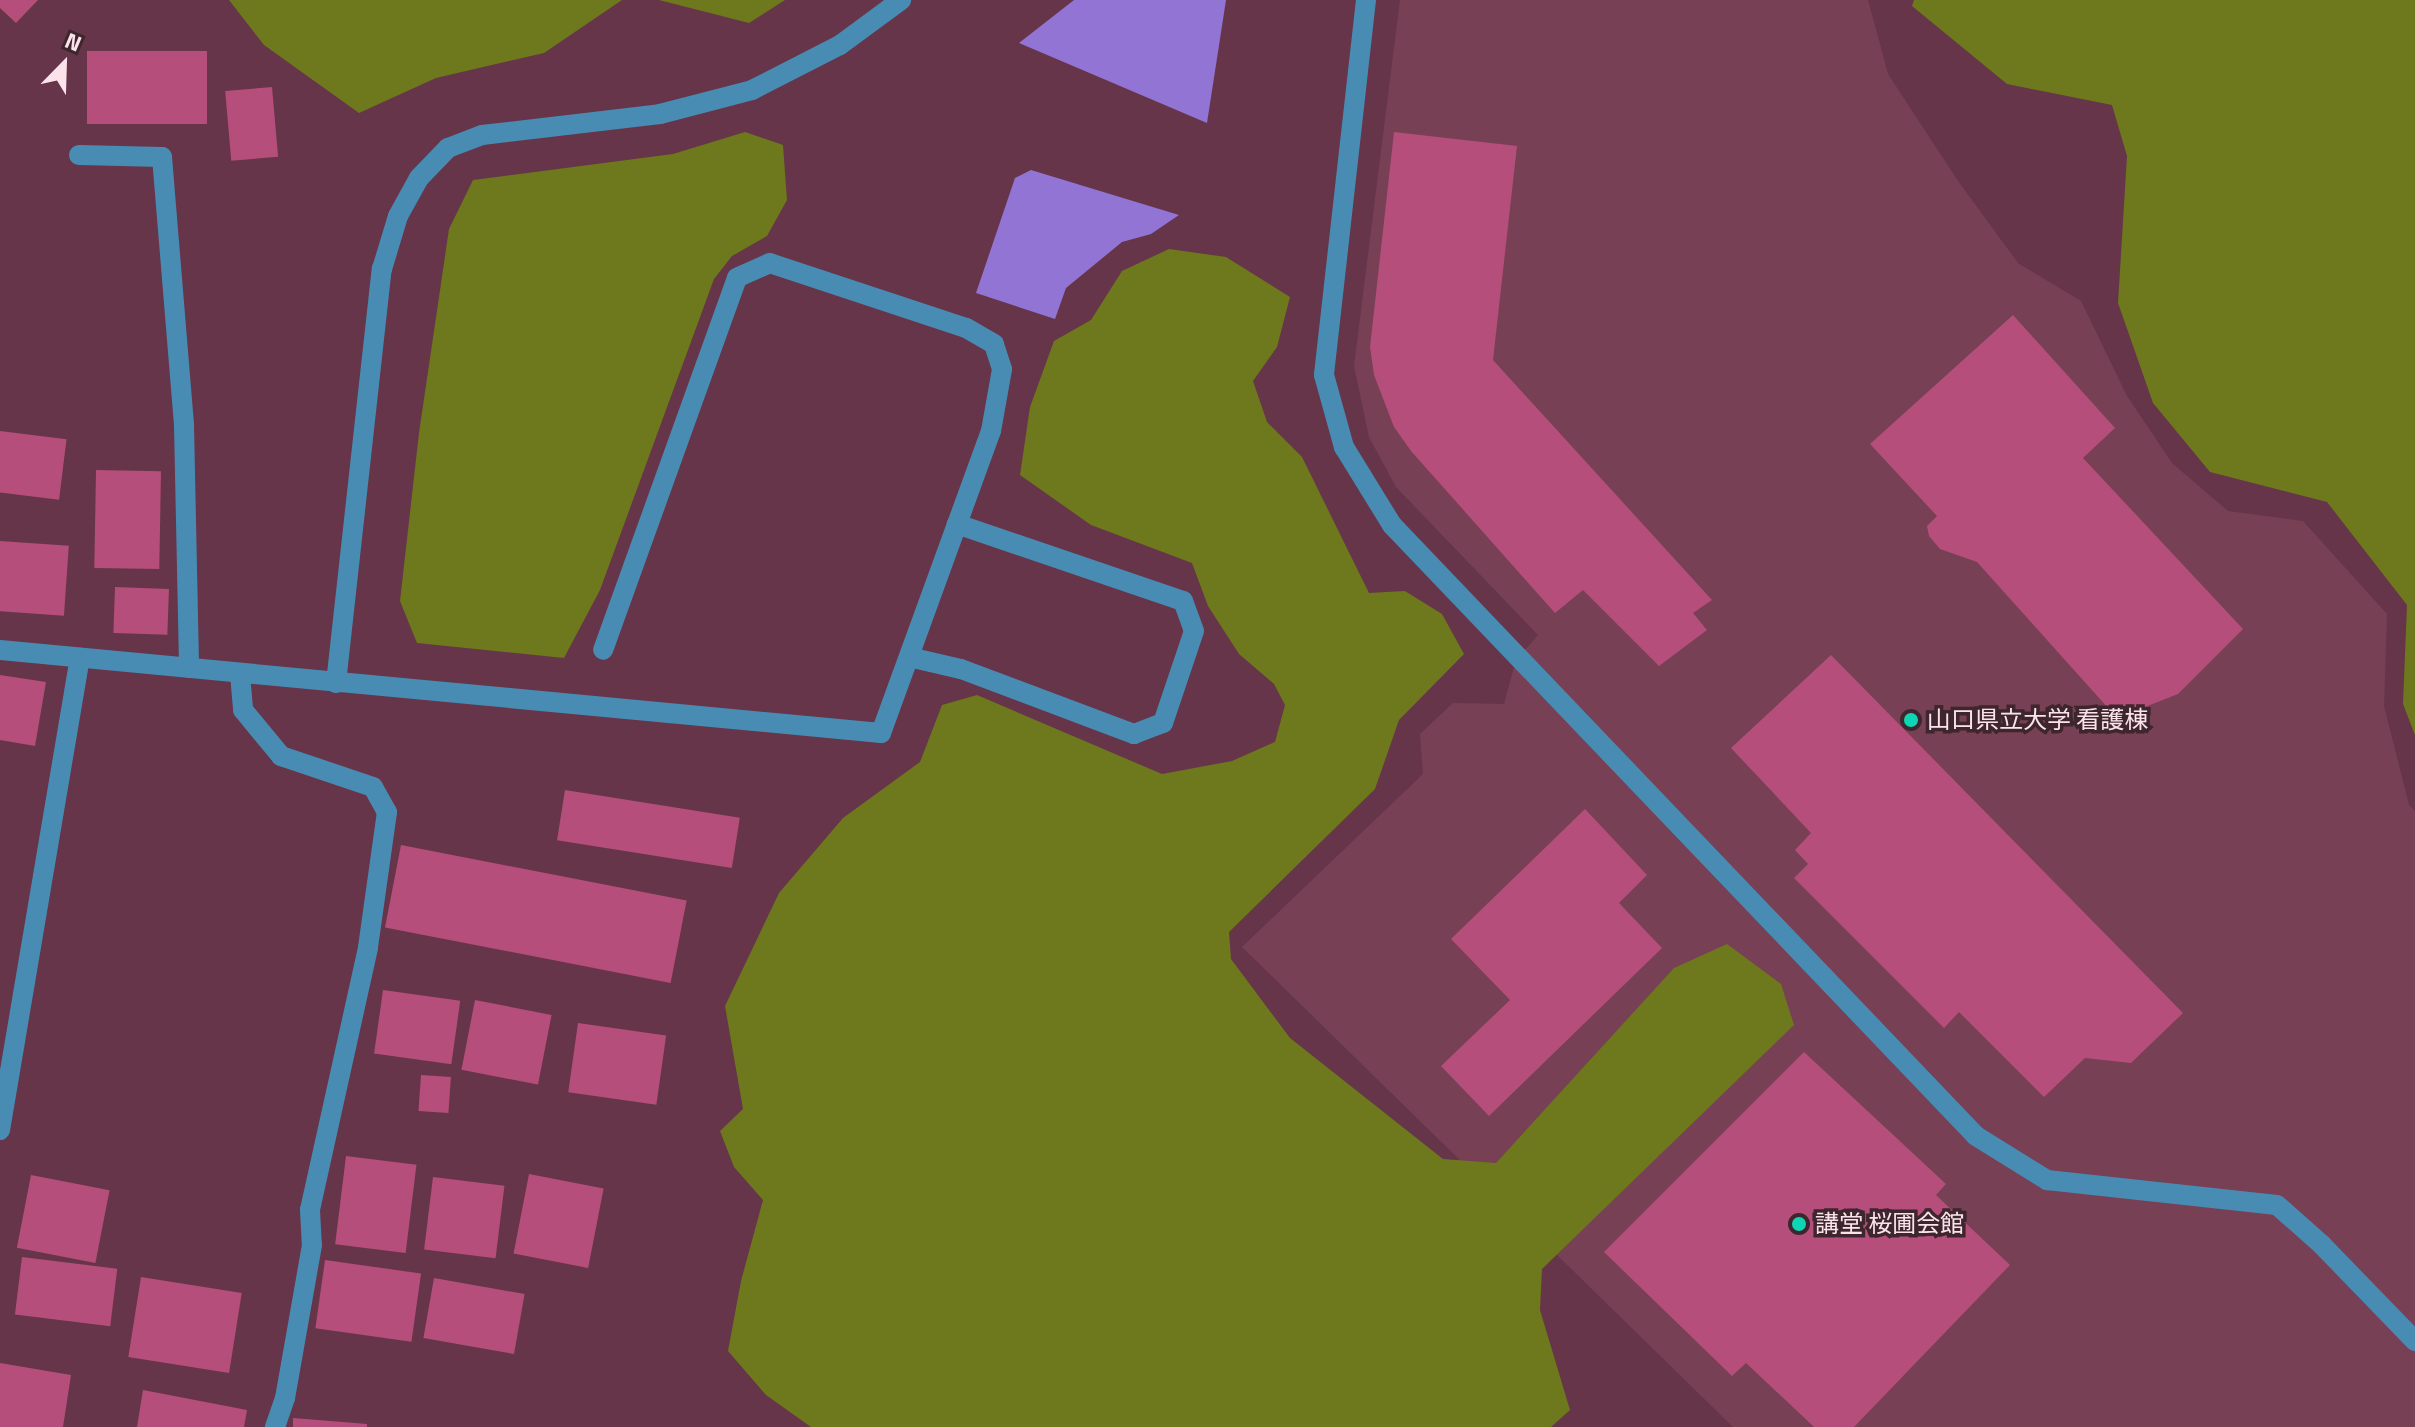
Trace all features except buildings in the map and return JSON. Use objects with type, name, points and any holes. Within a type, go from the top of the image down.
[{"type":"street","points":[[336,683],[382,269],[398,216],[419,178],[448,148],[482,135],[660,114],[752,90],[840,45],[901,0]]},
{"type":"street","points":[[1366,0],[1324,375],[1344,447],[1392,525],[1976,1136],[2047,1180],[2277,1205],[2322,1245],[2415,1341]]},
{"type":"street","points":[[79,155],[162,157],[184,425],[189,668]]},
{"type":"street","points":[[0,650],[881,733],[991,431],[1002,369],[994,344],[966,328],[770,263],[737,278],[603,650]]},
{"type":"street","points":[[909,657],[961,669],[1134,734],[1163,723],[1194,631],[1183,601],[957,524]]},
{"type":"street","points":[[0,1130],[80,658]]},
{"type":"street","points":[[240,674],[243,710],[281,756],[373,787],[387,812],[368,948],[310,1210],[312,1245],[285,1398],[275,1427]]},
{"type":"shaded area","points":[[1074,0],[1226,0],[1207,123],[1019,43]]},
{"type":"shaded area","name":"山口県立大学 看護棟","points":[[1400,0],[1868,0],[1888,74],[1958,181],[2018,263],[2081,301],[2127,396],[2172,463],[2228,511],[2303,521],[2387,614],[2384,706],[2409,805],[2415,811],[2415,1427],[1733,1427],[1242,947],[1423,774],[1420,734],[1453,703],[1504,704],[1516,660],[1538,635],[1396,487],[1369,437],[1354,366]]},
{"type":"shaded area","points":[[1031,170],[1179,215],[1151,234],[1122,242],[1066,288],[1055,319],[976,293],[1015,178]]},
{"type":"green space","points":[[229,0],[622,0],[544,53],[436,78],[359,113],[264,45]]},
{"type":"green space","points":[[659,0],[785,0],[749,23]]},
{"type":"green space","points":[[1914,0],[2415,0],[2415,735],[2403,704],[2407,605],[2327,502],[2210,472],[2153,403],[2118,303],[2127,156],[2112,105],[2007,84],[1912,6]]},
{"type":"green space","points":[[745,132],[783,145],[787,200],[767,236],[732,256],[714,279],[600,590],[564,658],[417,643],[400,601],[419,433],[449,229],[473,180],[673,154]]},
{"type":"green space","points":[[1169,249],[1226,257],[1290,297],[1277,347],[1253,381],[1267,422],[1302,457],[1369,593],[1405,591],[1442,614],[1464,654],[1399,720],[1375,789],[1229,932],[1231,959],[1290,1038],[1443,1159],[1496,1163],[1674,968],[1727,944],[1781,984],[1794,1025],[1542,1269],[1540,1310],[1570,1410],[1551,1427],[811,1427],[766,1395],[728,1351],[741,1281],[763,1200],[734,1167],[720,1131],[743,1109],[725,1006],[779,893],[843,818],[920,762],[942,705],[977,695],[1162,774],[1232,761],[1275,742],[1285,705],[1274,684],[1239,654],[1208,606],[1192,563],[1091,525],[1020,475],[1030,407],[1054,341],[1091,320],[1122,271]]},
{"type":"place","name":"山口県立大学 看護棟","points":[[1911,720]]},
{"type":"place","name":"講堂 桜圃会館","points":[[1799,1224]]}]
